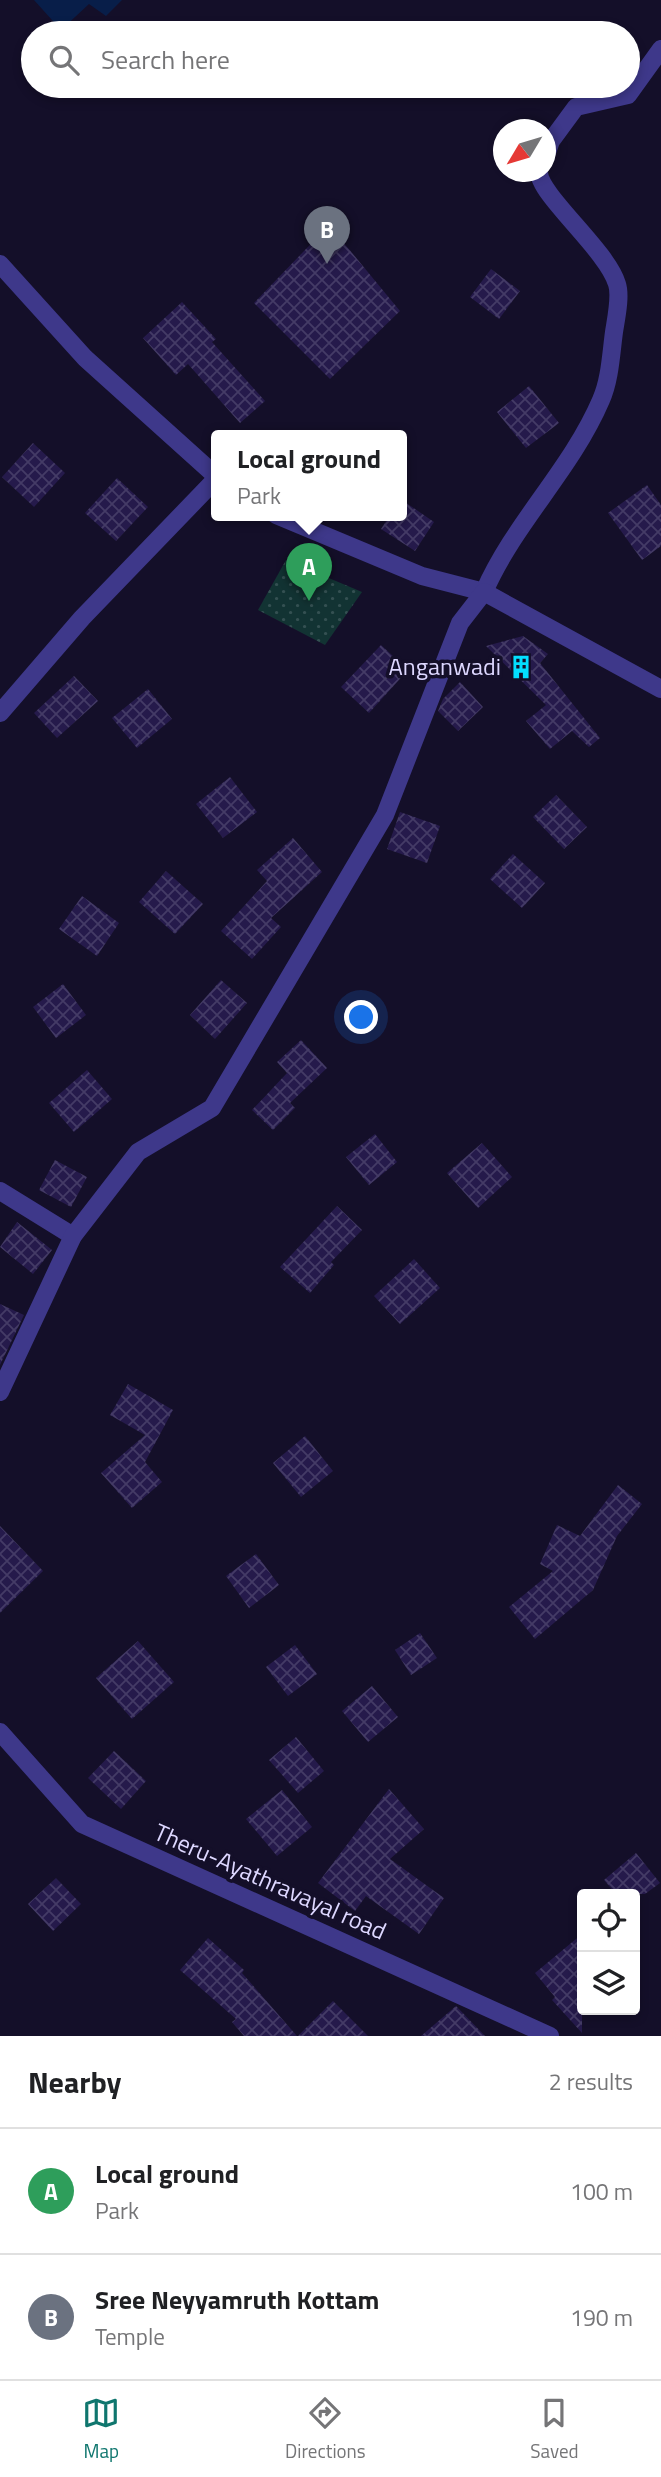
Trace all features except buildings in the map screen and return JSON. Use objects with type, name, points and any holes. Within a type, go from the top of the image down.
[{"type":"street","points":[[640,78],[661,49]]},
{"type":"street","points":[[556,134],[576,107],[612,98]]},
{"type":"street","points":[[0,1392],[73,1236],[138,1152],[212,1108],[385,815],[460,623],[484,592],[498,561],[559,473],[601,399],[615,325],[618,285],[604,260],[571,217],[550,196],[544,182]]},
{"type":"street","points":[[0,264],[85,358],[211,473]]},
{"type":"street","points":[[0,713],[82,618],[211,483]]},
{"type":"street","points":[[290,521],[422,576],[484,592],[661,689]]},
{"type":"street","points":[[0,1191],[73,1236]]},
{"type":"street","name":"Theru-Ayathravayal road","points":[[0,1732],[82,1824],[550,2036]]},
{"type":"green space","points":[[286,560],[362,592],[325,645],[258,610]]},
{"type":"water","points":[[34,0],[122,0],[106,16],[89,4],[71,21],[53,21]]},
{"type":"place","name":"Sree Neyyamruth Kottam","points":[[327,264]]},
{"type":"place","name":"Local ground","points":[[309,601]]},
{"type":"place","name":"Anganwadi","points":[[521,667]]}]
